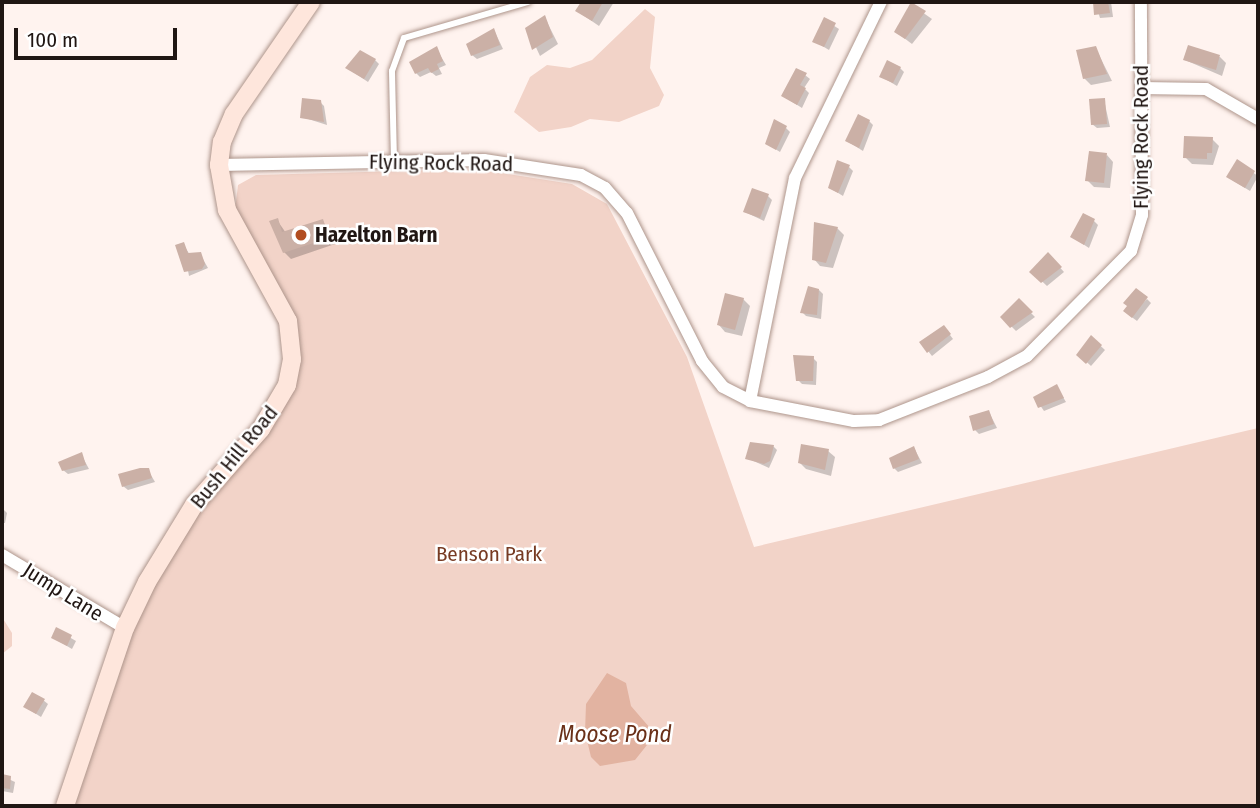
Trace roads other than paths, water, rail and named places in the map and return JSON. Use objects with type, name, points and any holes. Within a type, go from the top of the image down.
[{"type":"street","name":"Bush Hill Road","points":[[65,806],[125,628],[173,536],[218,476],[261,429],[290,372],[288,321],[227,209],[219,165],[222,142],[234,114],[311,2]]},
{"type":"street","points":[[750,401],[795,178],[881,2]]},
{"type":"street","name":"Flying Rock Road","points":[[219,165],[394,161],[507,162],[593,180],[626,213],[709,372],[730,392],[750,401],[854,421],[879,419],[988,377],[1039,347],[1120,265],[1135,242],[1142,215],[1140,2]]},
{"type":"street","points":[[1142,88],[1206,89],[1258,119]]},
{"type":"street","name":"Jump Lane","points":[[2,555],[125,628]]},
{"type":"lane","points":[[394,161],[392,71],[404,38],[528,2]]},
{"type":"water","name":"Moose Pond","points":[[607,673],[626,683],[631,706],[650,728],[651,740],[635,760],[600,766],[591,757],[585,732],[586,704]]},
{"type":"place","name":"Hazelton Barn","points":[[301,235]]},
{"type":"park label","name":"Benson Park","points":[[489,554]]}]
